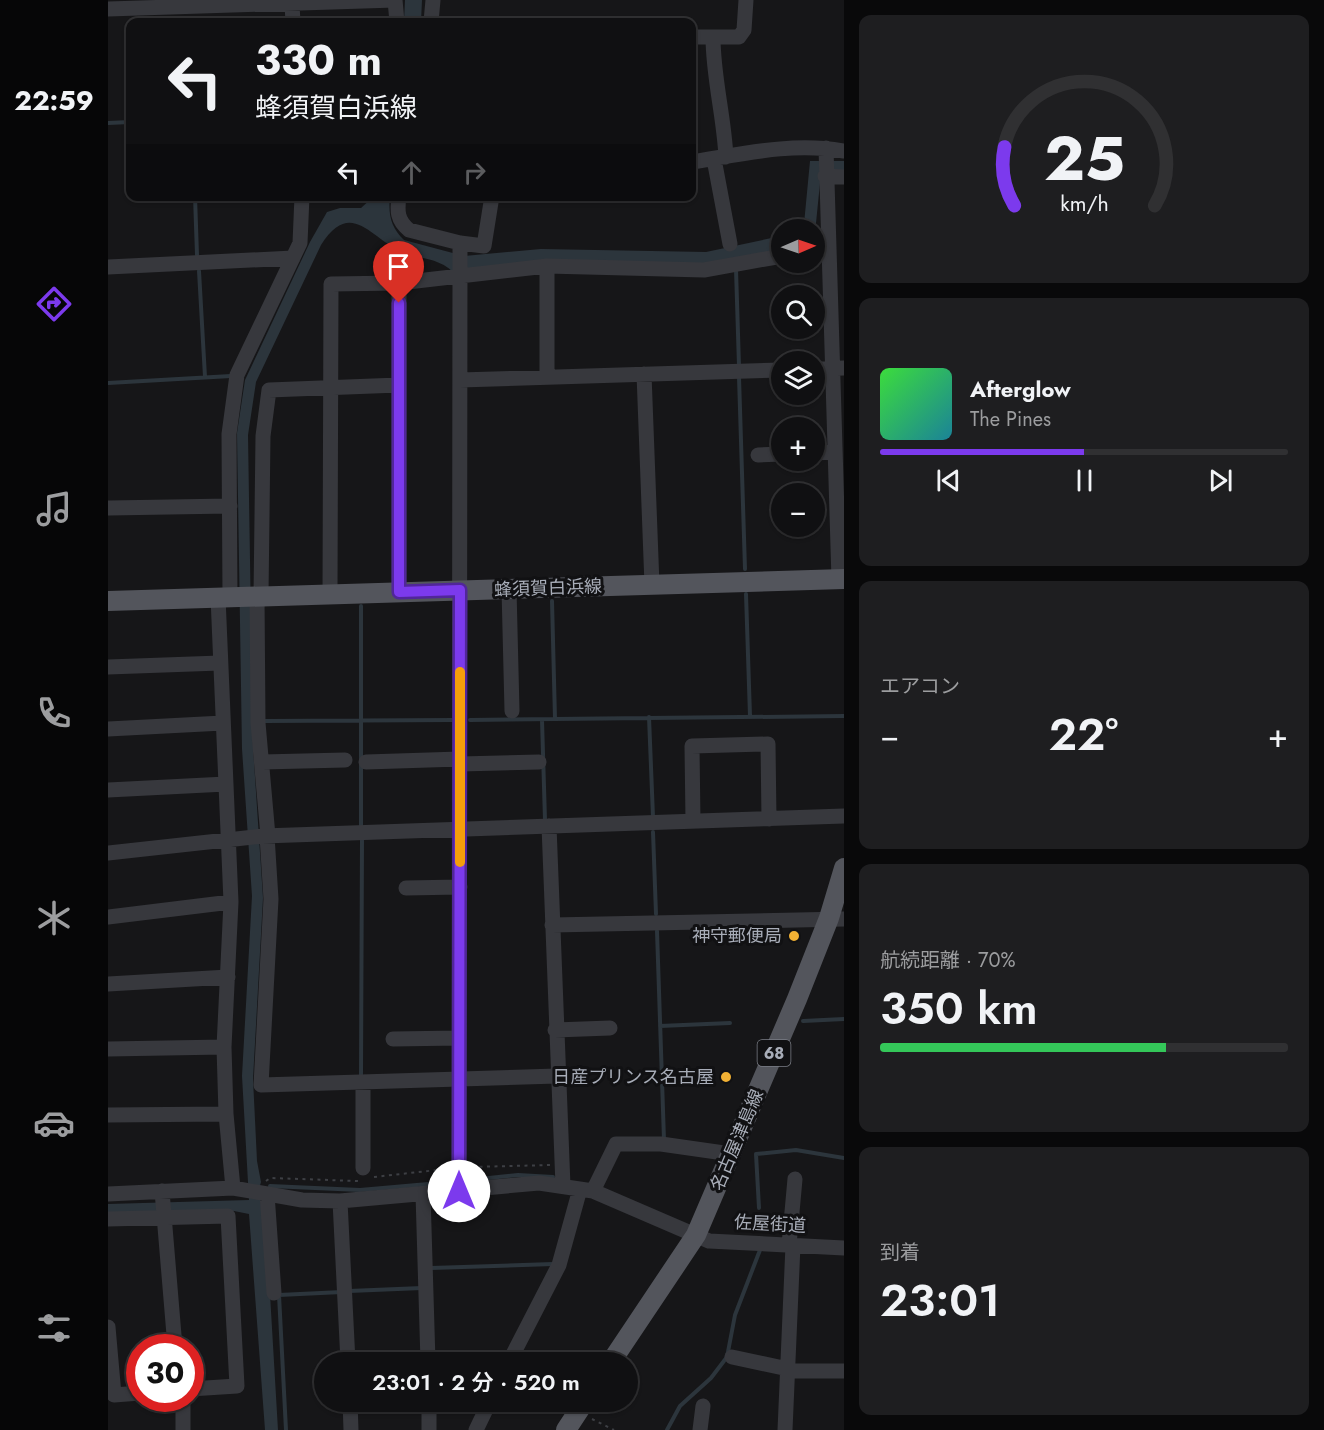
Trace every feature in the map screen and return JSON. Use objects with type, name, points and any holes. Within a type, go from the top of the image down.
[{"type":"main road","name":"蜂須賀白浜線","points":[[108,601],[841,580]]},
{"type":"main road","name":"名古屋津島線","points":[[618,1352],[696,1235],[730,1154],[837,918],[844,868]]},
{"type":"main road","points":[[566,1430],[578,1412]]},
{"type":"street","points":[[108,9],[395,0],[397,18]]},
{"type":"street","points":[[431,18],[433,0]]},
{"type":"street","points":[[696,37],[739,37],[744,30],[746,0]]},
{"type":"street","points":[[292,5],[293,18]]},
{"type":"street","points":[[713,37],[713,65],[724,129],[720,158],[730,244]]},
{"type":"street","points":[[696,161],[780,147],[844,151]]},
{"type":"street","points":[[823,219],[826,150]]},
{"type":"street","points":[[826,175],[844,177]]},
{"type":"street","points":[[303,201],[303,231],[293,258],[237,375],[229,434],[230,506],[258,723],[271,899],[261,1085],[557,1076]]},
{"type":"street","points":[[398,201],[397,212],[403,225],[409,230],[460,246],[484,246],[491,201]]},
{"type":"street","points":[[459,1191],[460,246]]},
{"type":"street","points":[[330,594],[331,284],[399,283],[547,267],[704,270],[771,257]]},
{"type":"street","points":[[108,267],[293,258]]},
{"type":"street","points":[[547,267],[547,377]]},
{"type":"street","points":[[825,272],[838,368],[835,452],[841,580]]},
{"type":"street","points":[[399,283],[399,592]]},
{"type":"street","points":[[460,380],[771,370]]},
{"type":"street","points":[[644,374],[652,585]]},
{"type":"street","points":[[239,1188],[226,1114],[224,1047],[231,902],[237,839],[226,783],[220,663],[242,596],[269,390],[399,385]]},
{"type":"street","points":[[825,452],[835,452]]},
{"type":"street","points":[[758,455],[771,454]]},
{"type":"street","points":[[108,498],[108,508],[230,506]]},
{"type":"street","points":[[509,589],[512,711]]},
{"type":"street","points":[[108,667],[220,663]]},
{"type":"street","points":[[108,729],[223,723]]},
{"type":"street","points":[[693,821],[692,746],[768,744],[769,819]]},
{"type":"street","points":[[262,762],[345,760]]},
{"type":"street","points":[[366,762],[539,762]]},
{"type":"street","points":[[108,790],[226,783]]},
{"type":"street","points":[[108,853],[266,836],[844,816]]},
{"type":"street","points":[[549,826],[555,1030],[557,1076],[560,1079],[563,1186]]},
{"type":"street","points":[[406,888],[460,887]]},
{"type":"street","points":[[108,917],[231,902]]},
{"type":"street","points":[[552,925],[837,918]]},
{"type":"street","points":[[108,984],[228,977]]},
{"type":"street","points":[[555,1030],[610,1028]]},
{"type":"street","points":[[393,1039],[459,1038]]},
{"type":"street","points":[[108,1050],[224,1047]]},
{"type":"street","points":[[363,1082],[364,1176]]},
{"type":"street","points":[[108,1115],[226,1114]]},
{"type":"street","points":[[514,1352],[559,1265],[587,1190],[616,1144],[661,1144],[730,1154]]},
{"type":"street","points":[[785,1430],[795,1179]]},
{"type":"street","name":"佐屋街道","points":[[108,1194],[162,1194],[239,1188],[303,1200],[340,1202],[539,1183],[587,1190],[709,1241],[844,1248]]},
{"type":"street","points":[[264,1193],[274,1293]]},
{"type":"street","points":[[162,1194],[174,1334]]},
{"type":"street","points":[[423,1194],[428,1352]]},
{"type":"street","points":[[340,1202],[348,1352]]},
{"type":"street","points":[[108,1219],[228,1216],[237,1386],[204,1388]]},
{"type":"street","points":[[108,1327],[114,1395],[126,1394]]},
{"type":"street","points":[[732,1357],[787,1370],[844,1371]]},
{"type":"street","points":[[700,1430],[703,1406]]},
{"type":"street","points":[[183,1412],[183,1430]]},
{"type":"street","points":[[350,1412],[351,1430]]},
{"type":"street","points":[[429,1412],[429,1430]]},
{"type":"street","points":[[476,1430],[485,1412]]},
{"type":"path","points":[[264,1193],[267,1180],[270,1178],[364,1176],[459,1168],[546,1165],[562,1167]]},
{"type":"path","points":[[590,1412],[614,1430]]},
{"type":"shaded area","points":[[405,0],[422,0],[421,18],[404,18]]},
{"type":"shaded area","points":[[810,161],[844,161],[844,173],[821,173],[816,219],[804,219]]},
{"type":"shaded area","points":[[369,201],[390,201],[391,220],[396,231],[404,240],[464,256],[541,249],[706,252],[771,238],[771,253],[706,265],[454,273],[442,264],[402,252],[361,226],[351,223],[342,224],[332,231],[321,245],[256,382],[248,435],[253,747],[263,898],[253,1079],[257,1161],[261,1182],[259,1189],[268,1260],[278,1430],[265,1430],[249,1214],[234,1211],[108,1213],[108,1204],[249,1200],[242,1076],[252,896],[242,749],[237,433],[245,380],[310,242],[327,212],[340,208],[361,208]]},
{"type":"waterway","points":[[108,123],[126,122]]},
{"type":"waterway","points":[[195,201],[197,255]]},
{"type":"waterway","points":[[736,269],[739,366]]},
{"type":"waterway","points":[[199,271],[205,377]]},
{"type":"waterway","points":[[108,383],[231,376]]},
{"type":"waterway","points":[[739,377],[745,569]]},
{"type":"waterway","points":[[746,594],[750,716]]},
{"type":"waterway","points":[[552,601],[555,719]]},
{"type":"waterway","points":[[361,606],[361,826]]},
{"type":"waterway","points":[[470,720],[844,716]]},
{"type":"waterway","points":[[649,717],[653,817]]},
{"type":"waterway","points":[[265,721],[454,720]]},
{"type":"waterway","points":[[542,720],[545,820]]},
{"type":"waterway","points":[[653,832],[656,914]]},
{"type":"waterway","points":[[361,1075],[362,840]]},
{"type":"waterway","points":[[657,931],[664,1140]]},
{"type":"waterway","points":[[803,1021],[844,1019]]},
{"type":"waterway","points":[[660,1026],[730,1023]]},
{"type":"waterway","points":[[759,1208],[756,1154],[796,1150],[844,1158]]},
{"type":"waterway","points":[[470,1180],[518,1175],[553,1177]]},
{"type":"waterway","points":[[270,1186],[360,1190],[451,1182]]},
{"type":"waterway","points":[[667,1430],[680,1406],[711,1378],[727,1357],[735,1315],[760,1250]]},
{"type":"waterway","points":[[431,1268],[553,1264]]},
{"type":"waterway","points":[[349,1291],[422,1288]]},
{"type":"waterway","points":[[286,1430],[279,1295],[342,1292]]},
{"type":"slow traffic","points":[[460,672],[460,862]]},
{"type":"place","name":"神守郵便局","points":[[794,936]]},
{"type":"place","name":"日産プリンス名古屋","points":[[726,1077]]},
{"type":"route","points":[[399,303],[399,592],[460,590],[459,1191]]}]
